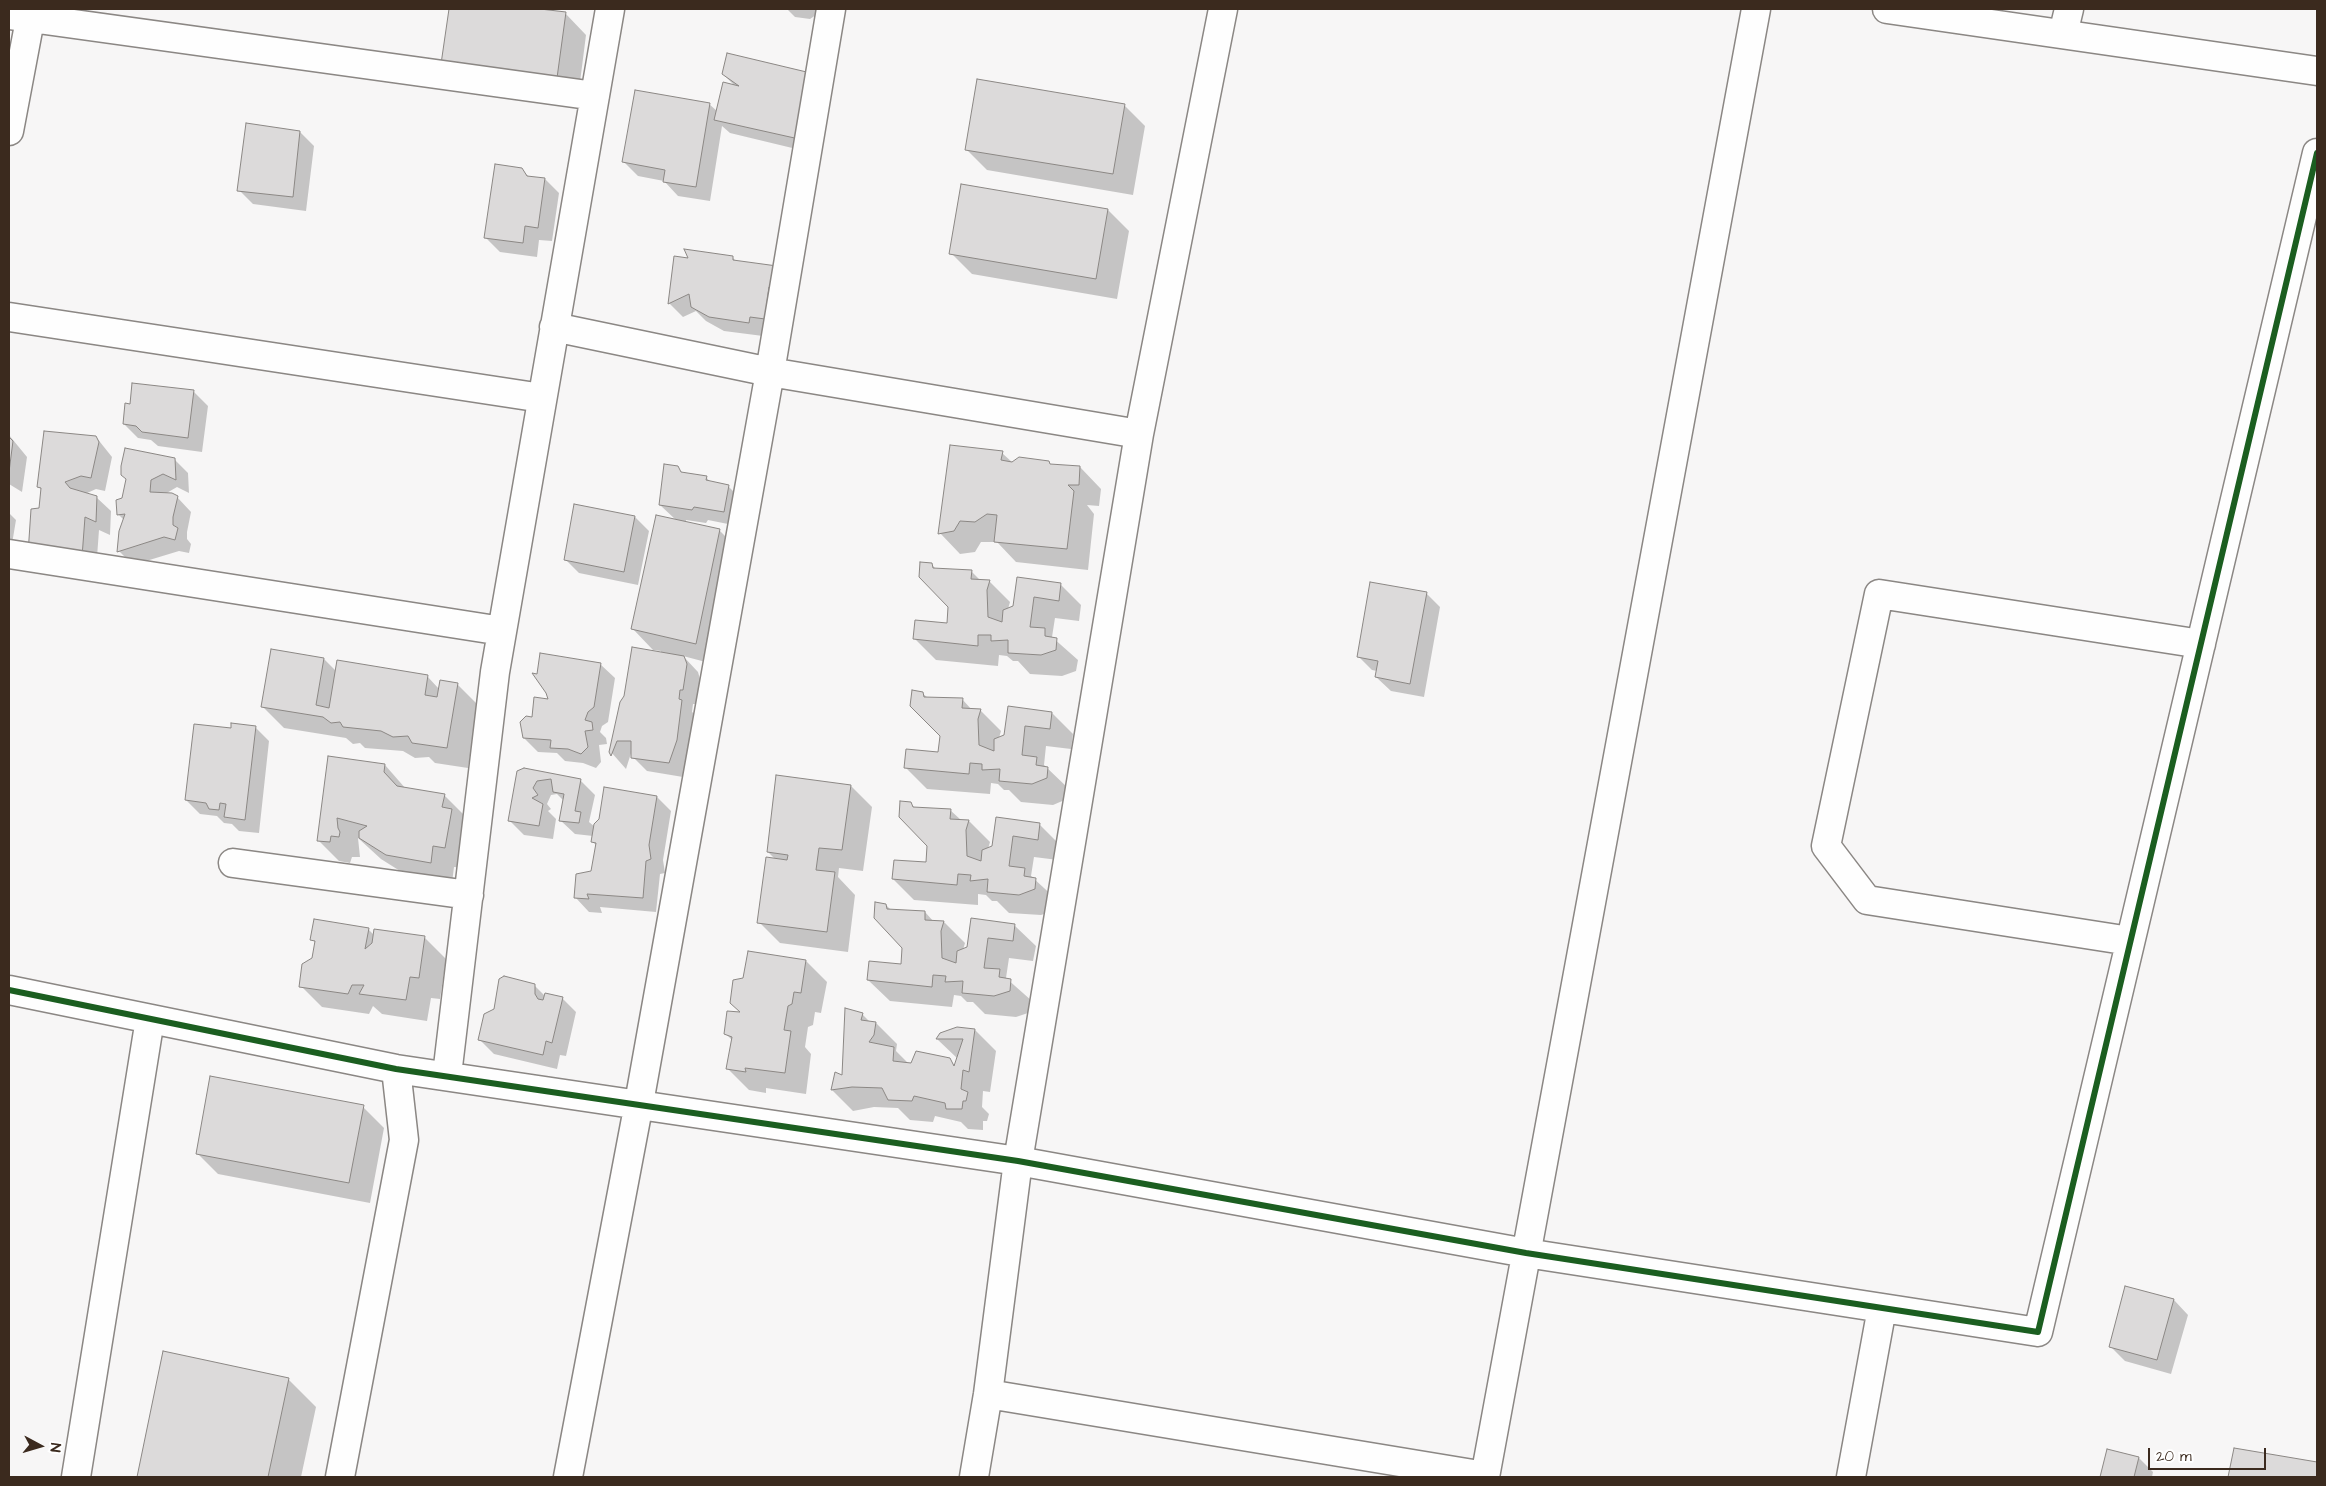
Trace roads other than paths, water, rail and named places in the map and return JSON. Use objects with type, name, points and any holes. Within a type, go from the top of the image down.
[{"type":"street","points":[[447,1075],[495,672],[610,9]]},
{"type":"street","points":[[568,1477],[639,1103],[770,372],[831,9]]},
{"type":"street","points":[[974,1477],[988,1394],[1018,1161],[1139,434],[1223,9]]},
{"type":"street","points":[[988,1394],[1485,1477],[1756,9]]},
{"type":"street","points":[[1887,9],[2066,22],[2317,71]]},
{"type":"street","points":[[9,131],[24,14],[595,96]]},
{"type":"street","points":[[9,990],[396,1069],[639,1103],[1018,1161],[1526,1253],[2038,1332],[2317,153]]},
{"type":"street","points":[[9,316],[542,398]]},
{"type":"street","points":[[554,327],[770,372],[1139,434]]},
{"type":"street","points":[[9,554],[502,631]]},
{"type":"street","points":[[2130,941],[1867,900],[1826,846],[1878,594],[2201,644]]},
{"type":"street","points":[[233,863],[469,895]]},
{"type":"street","points":[[76,1477],[150,1019]]},
{"type":"street","points":[[340,1477],[404,1140],[396,1069]]},
{"type":"street","points":[[1851,1477],[1882,1308]]}]
